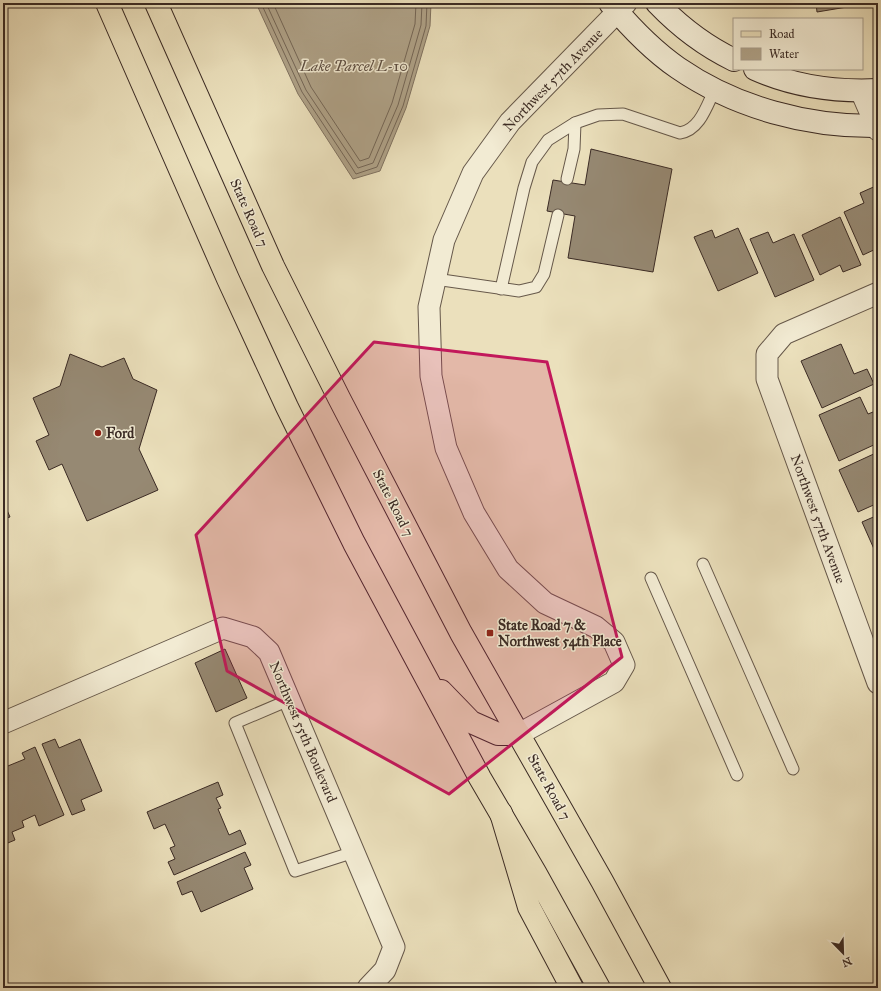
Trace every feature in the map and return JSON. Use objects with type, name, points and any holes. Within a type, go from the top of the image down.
[{"type":"main road","points":[[107,3],[228,279],[287,407],[354,542],[422,672],[599,988]]},
{"type":"main road","name":"State Road 7","points":[[156,3],[273,266],[338,398],[461,632],[634,938],[660,988]]},
{"type":"main road","points":[[422,672],[471,722],[498,734],[519,734]]},
{"type":"main road","points":[[501,813],[529,907],[572,988]]},
{"type":"street","points":[[657,3],[671,18],[699,40],[733,59]]},
{"type":"street","name":"Northwest 57th Avenue","points":[[519,734],[614,682],[624,665],[614,642],[596,627],[545,604],[508,569],[474,513],[446,448],[431,376],[429,307],[444,240],[473,173],[510,122],[618,6]]},
{"type":"street","points":[[618,6],[648,44],[678,68],[715,89],[751,106],[784,116],[816,122],[877,127],[870,90],[827,88],[794,82],[758,70]]},
{"type":"street","name":"Northwest 57th Avenue","points":[[878,293],[784,334],[767,354],[767,379],[873,657],[878,683]]},
{"type":"street","name":"Northwest 55th Boulevard","points":[[3,723],[222,628],[253,637],[269,652],[394,947],[385,970],[368,988]]},
{"type":"lane","points":[[501,289],[524,188],[532,162],[548,140],[575,123],[598,115],[623,114],[680,133],[688,132],[699,121],[715,89]]},
{"type":"lane","points":[[567,179],[574,149],[575,123]]},
{"type":"lane","points":[[435,279],[519,291],[536,287],[544,274],[558,215]]},
{"type":"lane","points":[[702,564],[793,769]]},
{"type":"lane","points":[[651,578],[737,775]]},
{"type":"lane","points":[[289,700],[235,723],[295,871],[354,852]]},
{"type":"highlighted area","points":[[374,342],[547,362],[622,657],[449,794],[227,671],[196,535]]},
{"type":"water","name":"Lake Parcel L-10","points":[[256,3],[431,3],[430,26],[406,108],[380,171],[353,179],[298,94]]},
{"type":"building","points":[[816,3],[858,3],[859,5],[817,12]]},
{"type":"building","points":[[591,149],[672,169],[653,272],[568,258],[575,216],[547,211],[553,180],[585,185]]},
{"type":"building","points":[[878,185],[878,248],[863,255],[844,212],[864,203],[860,193]]},
{"type":"building","points":[[840,217],[861,265],[843,272],[840,265],[820,275],[802,235]]},
{"type":"building","points":[[738,228],[758,273],[718,291],[694,237],[712,230],[715,238]]},
{"type":"building","points":[[768,232],[773,243],[794,234],[814,280],[775,297],[750,239]]},
{"type":"building","points":[[841,344],[854,374],[867,369],[874,384],[822,408],[801,361]]},
{"type":"building","points":[[70,354],[102,367],[124,358],[133,379],[157,390],[139,449],[158,490],[87,521],[62,464],[49,470],[36,441],[49,435],[33,398],[60,386]]},
{"type":"building","points":[[860,397],[868,414],[878,410],[878,443],[839,461],[819,415]]},
{"type":"building","points":[[878,452],[878,503],[858,512],[839,470]]},
{"type":"building","points":[[3,501],[10,517],[3,519]]},
{"type":"building","points":[[878,515],[878,558],[862,522]]},
{"type":"building","points":[[225,649],[247,698],[216,712],[195,663]]},
{"type":"building","points":[[55,739],[59,748],[80,739],[102,791],[81,800],[85,810],[72,815],[42,744]]},
{"type":"building","points":[[35,747],[64,815],[39,826],[35,815],[22,821],[24,827],[12,832],[15,840],[3,845],[3,768],[25,759],[22,753]]},
{"type":"building","points":[[218,782],[223,795],[216,798],[221,808],[218,809],[229,835],[240,830],[246,844],[174,875],[168,862],[175,859],[170,848],[175,846],[165,824],[154,829],[147,812]]},
{"type":"building","points":[[245,852],[251,865],[244,868],[253,889],[201,912],[192,891],[182,895],[177,882]]},
{"type":"place","name":"Ford","points":[[98,433]]},
{"type":"place","name":"State Road 7 & Northwest 54th Place","points":[[490,633]]}]
